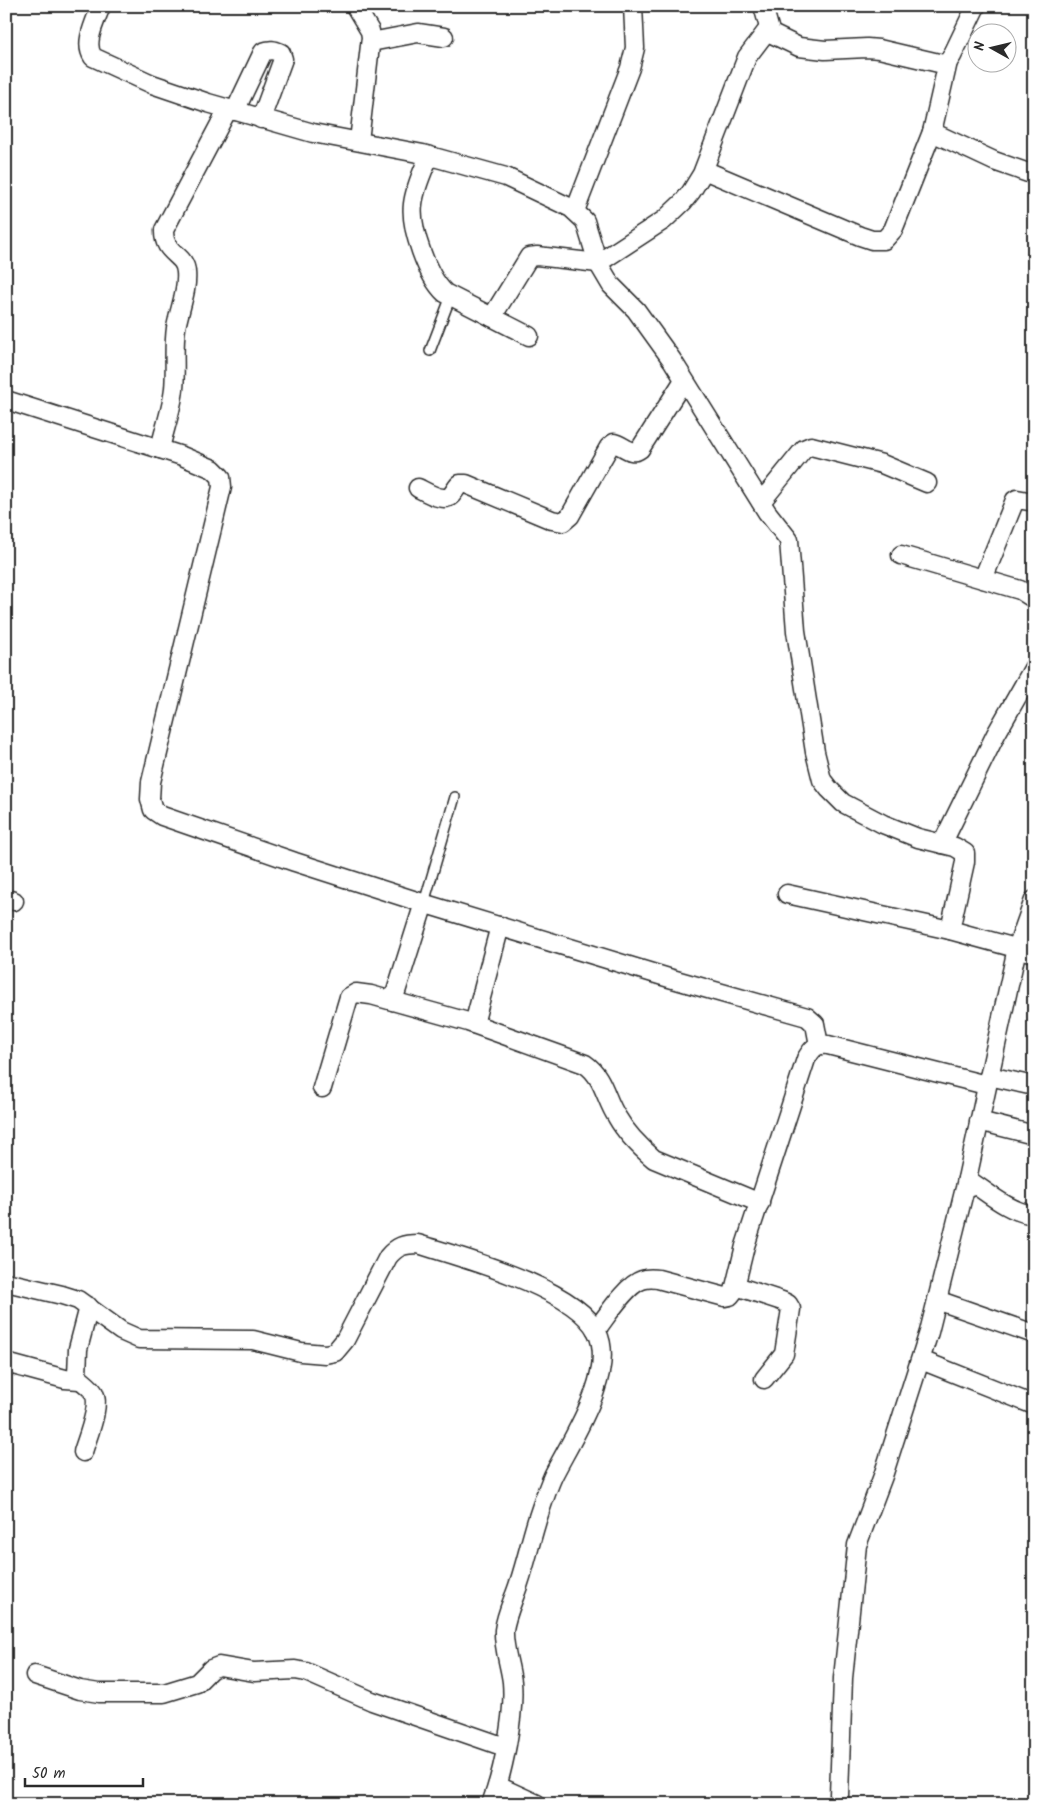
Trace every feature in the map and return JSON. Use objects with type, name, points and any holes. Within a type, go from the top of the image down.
[{"type":"street","points":[[101,6],[89,46],[89,52],[93,57],[152,84],[261,119],[313,133],[429,156],[506,177],[575,210],[585,221],[598,263],[611,285],[636,310],[789,540],[796,631],[815,752],[822,780],[843,803],[873,819],[902,833],[960,848],[966,856],[950,930]]},
{"type":"street","points":[[355,6],[370,31],[371,42],[359,141]]},
{"type":"street","points":[[575,210],[630,68],[635,48],[633,6]]},
{"type":"street","points":[[763,6],[772,34],[799,47],[825,50],[873,48],[936,64],[948,62]]},
{"type":"street","points":[[704,170],[860,236],[880,241],[887,238],[893,230],[932,132],[948,62],[976,6]]},
{"type":"street","points":[[492,317],[531,256],[598,263],[664,220],[687,197],[704,170],[747,57],[769,28]]},
{"type":"street","points":[[371,42],[418,32],[444,37]]},
{"type":"street","points":[[160,449],[174,393],[174,340],[187,279],[184,262],[167,245],[164,238],[164,230],[263,52],[275,50],[280,53],[283,60],[261,119]]},
{"type":"street","points":[[932,132],[994,161],[1034,175]]},
{"type":"street","points":[[429,156],[413,203],[416,233],[433,278],[438,286],[451,296],[529,336]]},
{"type":"street","points":[[418,488],[445,498],[450,496],[460,484],[466,484],[552,520],[563,522],[570,516],[609,446],[617,443],[632,452],[638,451],[684,380]]},
{"type":"street","points":[[6,400],[160,449],[213,469],[222,477],[222,487],[151,782],[150,799],[153,810],[162,816],[286,859],[424,903],[669,978],[807,1017],[815,1024],[819,1045]]},
{"type":"street","points":[[762,502],[804,449],[811,446],[882,464],[927,483]]},
{"type":"street","points":[[983,579],[1015,500],[1034,502]]},
{"type":"street","points":[[901,555],[1020,590],[1034,599]]},
{"type":"street","points":[[942,844],[996,734],[1034,667]]},
{"type":"street","points":[[788,894],[950,930],[1034,953]]},
{"type":"street","points":[[840,1804],[843,1678],[857,1545],[883,1476],[921,1360],[967,1178],[1017,948],[1034,900]]},
{"type":"street","points":[[393,1001],[424,903]]},
{"type":"street","points":[[474,1024],[500,926]]},
{"type":"street","points":[[322,1088],[349,997],[352,994],[362,993],[393,1001],[474,1024],[585,1064],[591,1068],[600,1080],[616,1117],[654,1159],[760,1203]]},
{"type":"street","points":[[596,1330],[628,1290],[640,1280],[658,1279],[725,1297],[732,1294],[736,1286],[745,1246],[806,1058],[819,1045],[828,1045],[988,1080],[1034,1086]]},
{"type":"street","points":[[979,1121],[1034,1135]]},
{"type":"street","points":[[967,1178],[1012,1208],[1034,1215]]},
{"type":"street","points":[[6,1282],[78,1300],[121,1331],[139,1339],[253,1340],[301,1352],[325,1354],[335,1352],[346,1340],[388,1257],[395,1248],[405,1244],[418,1244],[529,1282],[570,1305],[586,1318],[596,1330],[600,1339],[602,1357],[596,1385],[582,1421],[553,1477],[539,1513],[506,1621],[504,1636],[512,1693],[506,1747],[498,1786],[491,1804]]},
{"type":"street","points":[[736,1286],[782,1301],[788,1304],[791,1309],[784,1354],[764,1379]]},
{"type":"street","points":[[937,1300],[1034,1334]]},
{"type":"street","points":[[83,1452],[96,1409],[97,1399],[94,1392],[77,1376],[78,1349],[89,1307]]},
{"type":"street","points":[[921,1360],[1034,1405]]},
{"type":"street","points":[[6,1363],[65,1379],[80,1380]]},
{"type":"street","points":[[35,1675],[80,1690],[99,1693],[164,1693],[197,1683],[211,1669],[219,1666],[254,1672],[295,1670],[306,1672],[372,1701],[506,1747]]},
{"type":"street","points":[[498,1786],[537,1804]]},
{"type":"lane","points":[[430,351],[451,296]]},
{"type":"lane","points":[[424,903],[455,797]]}]
